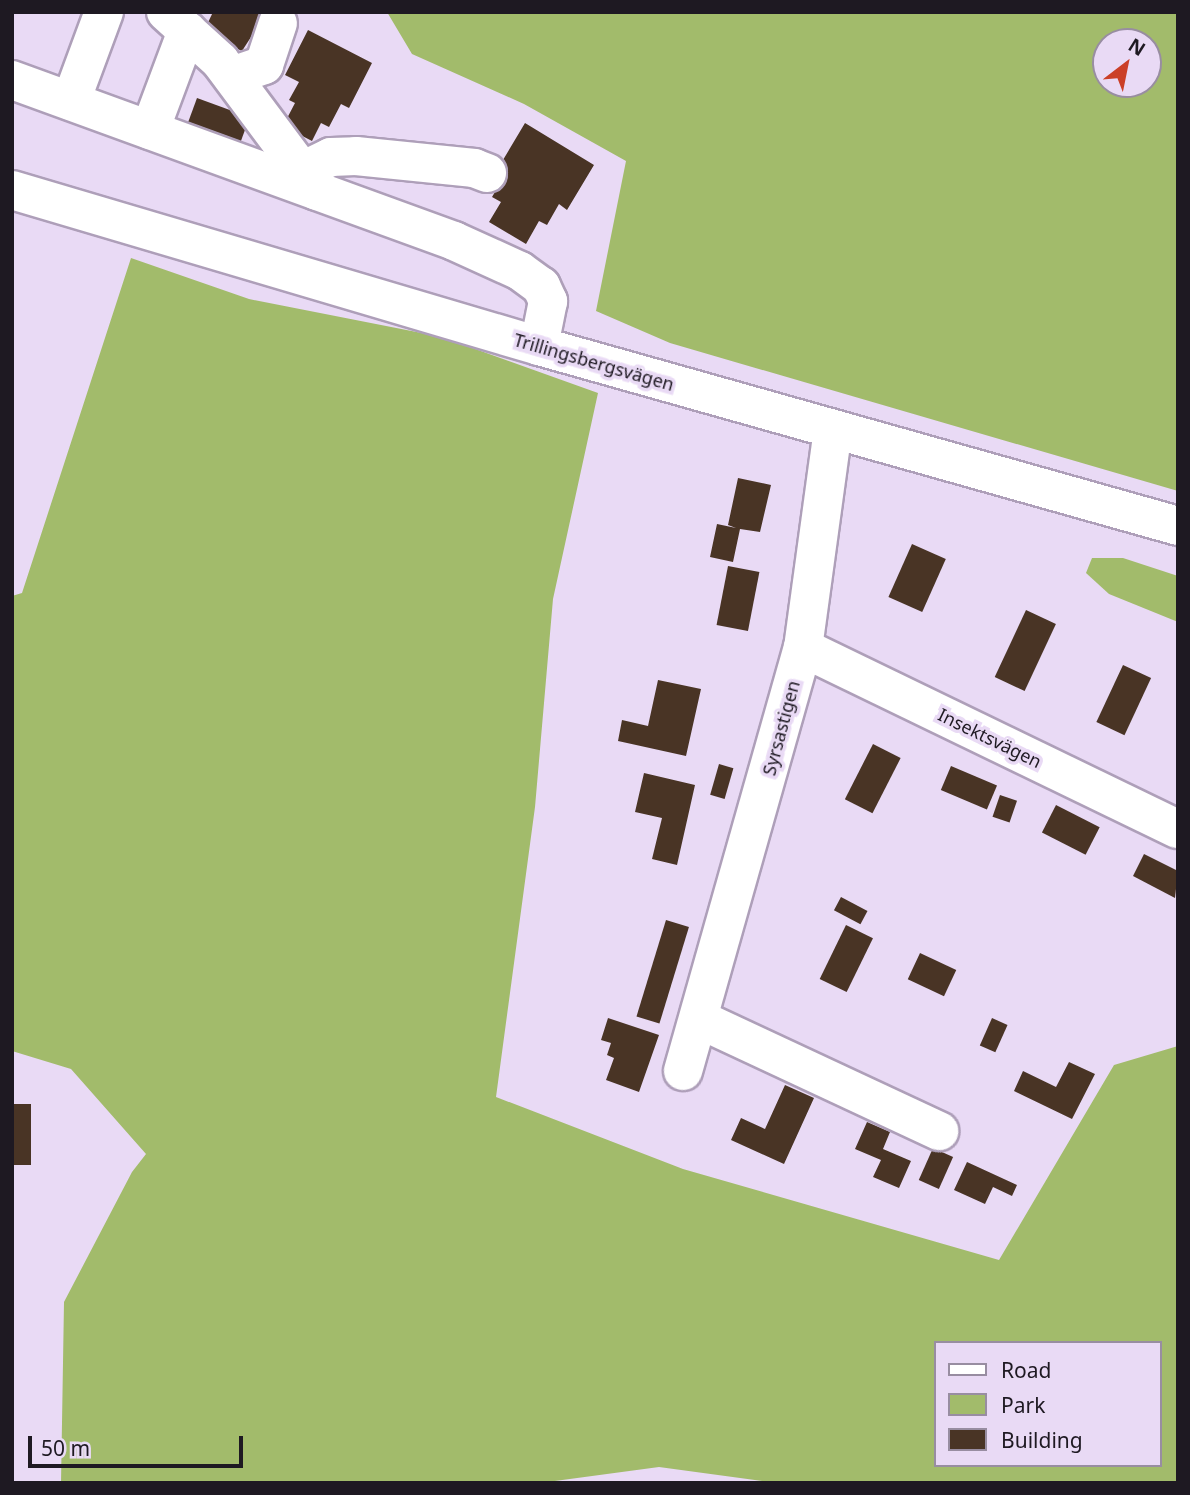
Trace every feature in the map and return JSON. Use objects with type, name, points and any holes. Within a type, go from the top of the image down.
[{"type":"street","points":[[71,101],[104,12]]},
{"type":"street","points":[[150,130],[176,22]]},
{"type":"street","points":[[176,22],[232,76],[310,181]]},
{"type":"street","points":[[232,76],[264,65],[278,23]]},
{"type":"street","points":[[12,80],[150,130],[310,181],[520,271],[541,286],[548,301],[539,346]]},
{"type":"street","points":[[310,181],[331,157],[356,156],[474,168],[487,173]]},
{"type":"street","name":"Trillingsbergsvägen","points":[[12,190],[539,346],[1178,526]]},
{"type":"street","name":"Syrsastigen","points":[[683,1071],[701,1020],[803,648],[833,430]]},
{"type":"street","name":"Insektsvägen","points":[[803,648],[1178,828]]},
{"type":"street","points":[[701,1020],[939,1131]]},
{"type":"green space","points":[[387,12],[1178,12],[1178,491],[670,343],[596,311],[626,161],[524,104],[412,54]]},
{"type":"green space","points":[[131,258],[249,299],[442,337],[598,393],[553,599],[535,807],[496,1097],[683,1169],[999,1260],[1114,1065],[1178,1046],[1178,1483],[776,1483],[659,1467],[540,1483],[61,1483],[64,1302],[132,1172],[146,1154],[71,1069],[12,1051],[12,596],[22,593]]},
{"type":"green space","points":[[1092,558],[1123,558],[1178,576],[1178,622],[1109,594],[1086,573]]},
{"type":"building","points":[[213,12],[267,12],[242,51],[203,33]]},
{"type":"building","points":[[308,30],[372,63],[349,108],[341,104],[329,127],[321,123],[312,141],[283,126],[295,103],[289,100],[299,82],[285,75]]},
{"type":"building","points":[[197,98],[250,117],[240,143],[188,123]]},
{"type":"building","points":[[525,123],[594,165],[567,210],[559,204],[547,225],[539,221],[526,244],[489,222],[501,202],[492,197],[505,175],[497,170]]},
{"type":"building","points":[[738,478],[771,485],[760,532],[740,529],[733,562],[710,557],[717,524],[736,528],[728,525]]},
{"type":"building","points":[[912,544],[946,559],[922,612],[888,597]]},
{"type":"building","points":[[728,566],[759,572],[748,631],[717,625]]},
{"type":"building","points":[[1026,610],[1056,624],[1025,691],[995,677]]},
{"type":"building","points":[[1123,665],[1151,678],[1124,735],[1096,722]]},
{"type":"building","points":[[658,680],[701,689],[686,756],[618,741],[622,720],[648,726]]},
{"type":"building","points":[[873,744],[901,758],[872,813],[845,799]]},
{"type":"building","points":[[719,764],[733,768],[725,799],[710,795]]},
{"type":"building","points":[[951,766],[997,786],[987,809],[941,790]]},
{"type":"building","points":[[644,773],[695,785],[677,865],[652,859],[662,818],[635,812]]},
{"type":"building","points":[[1000,795],[1017,801],[1010,823],[993,817]]},
{"type":"building","points":[[1056,805],[1100,827],[1086,855],[1042,833]]},
{"type":"building","points":[[1144,854],[1178,871],[1175,898],[1133,876]]},
{"type":"building","points":[[841,897],[867,911],[860,924],[834,910]]},
{"type":"building","points":[[666,920],[689,927],[659,1024],[636,1017]]},
{"type":"building","points":[[846,925],[873,938],[847,992],[820,979]]},
{"type":"building","points":[[920,953],[956,970],[944,996],[908,979]]},
{"type":"building","points":[[608,1018],[659,1035],[639,1092],[606,1080],[614,1058],[607,1055],[611,1043],[601,1040]]},
{"type":"building","points":[[992,1018],[1008,1025],[995,1052],[980,1045]]},
{"type":"building","points":[[1069,1062],[1095,1074],[1072,1119],[1014,1091],[1023,1071],[1056,1087]]},
{"type":"building","points":[[785,1085],[814,1098],[784,1164],[731,1140],[741,1118],[765,1129]]},
{"type":"building","points":[[12,1104],[31,1104],[31,1165],[12,1165]]},
{"type":"building","points":[[867,1122],[890,1132],[883,1149],[911,1161],[899,1188],[873,1177],[881,1160],[855,1149]]},
{"type":"building","points":[[933,1148],[953,1157],[939,1189],[919,1180]]},
{"type":"building","points":[[967,1162],[1017,1185],[1012,1196],[993,1187],[985,1204],[954,1190]]}]
